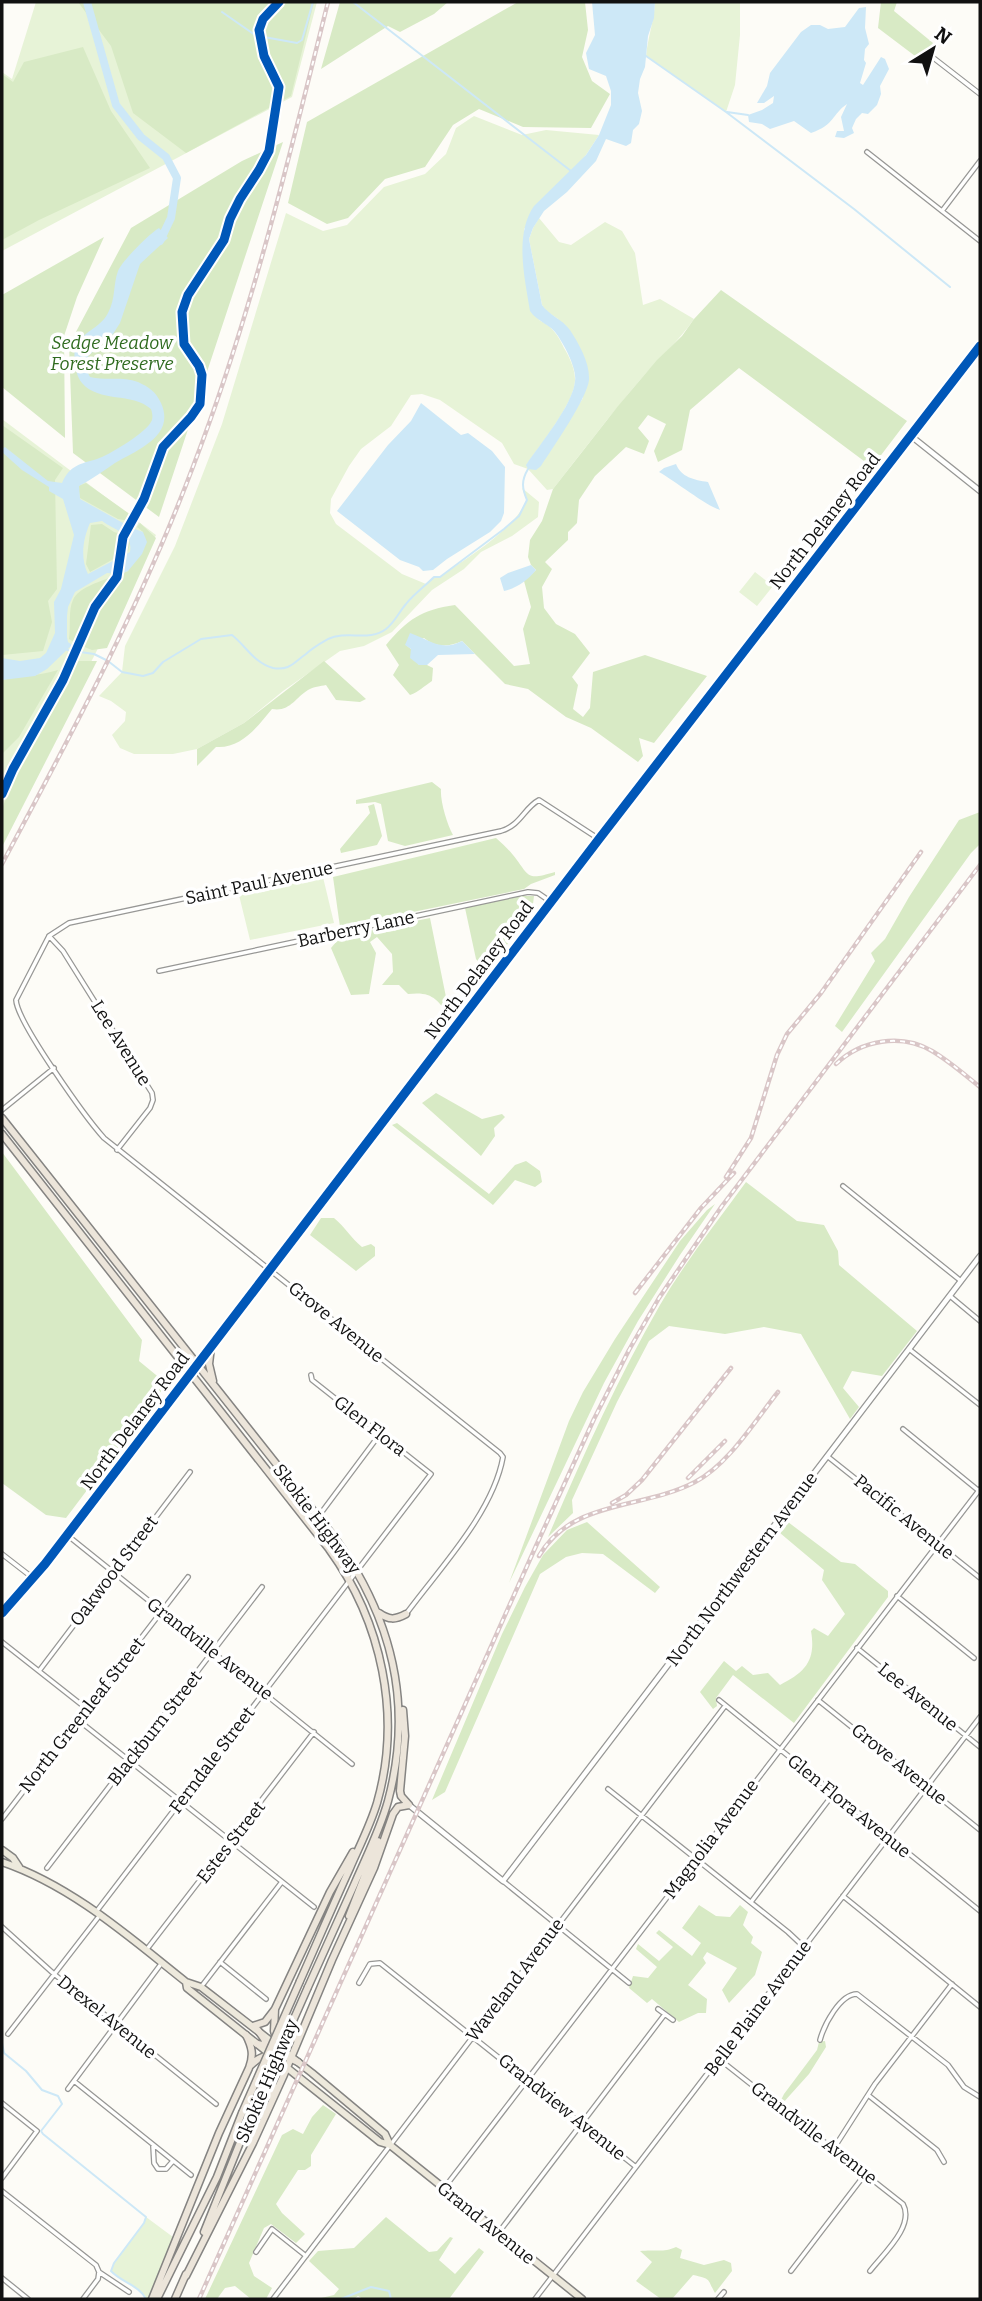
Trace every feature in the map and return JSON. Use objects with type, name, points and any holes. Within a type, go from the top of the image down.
[{"type":"highway","name":"Skokie Highway","points":[[2,1118],[198,1364],[357,1570],[378,1612],[396,1677],[398,1746],[388,1801],[374,1840],[249,2120],[186,2276],[174,2299]]},
{"type":"highway","name":"Skokie Highway","points":[[2,1134],[313,1527],[350,1579],[375,1640],[387,1700],[387,1745],[381,1786],[371,1821],[242,2113],[217,2177],[158,2299]]},
{"type":"highway","points":[[211,1347],[209,1364],[215,1387]]},
{"type":"highway","points":[[378,1612],[392,1620],[406,1614]]},
{"type":"highway","points":[[396,1677],[405,1736],[400,1791],[409,1805]]},
{"type":"highway","points":[[332,1960],[379,1837],[388,1801]]},
{"type":"highway","points":[[186,2276],[293,2059],[300,2033],[374,1868],[393,1814],[398,1807],[409,1805]]},
{"type":"highway","points":[[271,2102],[275,2077],[271,2053],[255,2028],[265,2022],[275,2009],[330,1892],[371,1821]]},
{"type":"highway","points":[[275,2009],[274,2031],[288,2068]]},
{"type":"highway","points":[[249,2068],[300,2033]]},
{"type":"highway","points":[[152,2299],[219,2133],[253,2057],[246,2035]]},
{"type":"main road","points":[[2,1850],[13,1858],[20,1869]]},
{"type":"main road","name":"Grand Avenue","points":[[2,1862],[65,1891],[186,1982],[201,1987],[385,2134],[390,2145]]},
{"type":"main road","name":"Grand Avenue","points":[[186,1982],[187,1988],[380,2142],[390,2145],[582,2299]]},
{"type":"street","points":[[931,56],[980,94]]},
{"type":"street","points":[[867,152],[980,241]]},
{"type":"street","points":[[942,211],[980,161]]},
{"type":"street","name":"North Delaney Road","points":[[2,1613],[67,1535],[980,346]]},
{"type":"street","points":[[911,436],[980,491]]},
{"type":"street","name":"Saint Paul Avenue","points":[[49,936],[62,926],[82,920],[501,831],[514,826],[533,803],[540,800],[599,839]]},
{"type":"street","name":"Barberry Lane","points":[[159,971],[528,892],[538,893],[551,902]]},
{"type":"street","points":[[2,1110],[54,1068],[16,1005],[18,994],[49,936]]},
{"type":"street","name":"Lee Avenue","points":[[49,936],[63,951],[152,1093],[150,1108],[117,1150]]},
{"type":"street","name":"Grove Avenue","points":[[54,1068],[88,1120],[117,1150],[270,1269],[503,1457],[499,1474],[480,1515],[406,1614]]},
{"type":"street","points":[[844,1186],[961,1282]]},
{"type":"street","name":"North Northwestern Avenue","points":[[503,1881],[980,1256]]},
{"type":"street","points":[[950,1296],[980,1321]]},
{"type":"street","points":[[909,1349],[980,1405]]},
{"type":"street","name":"Glen Flora","points":[[311,1375],[312,1380],[431,1474]]},
{"type":"street","points":[[904,1429],[980,1490]]},
{"type":"street","points":[[318,1517],[380,1434]]},
{"type":"street","name":"Pacific Avenue","points":[[827,1457],[980,1578]]},
{"type":"street","name":"Oakwood Street","points":[[39,1671],[190,1472]]},
{"type":"street","name":"Ferndale Street","points":[[9,2034],[180,1801],[431,1474]]},
{"type":"street","name":"Magnolia Avenue","points":[[444,2190],[817,1699],[980,1490]]},
{"type":"street","name":"Grandville Avenue","points":[[67,1535],[352,1764]]},
{"type":"street","points":[[2,1554],[33,1578]]},
{"type":"street","name":"North Greenleaf Street","points":[[2,1819],[188,1577]]},
{"type":"street","name":"Blackburn Street","points":[[47,1868],[262,1587]]},
{"type":"street","points":[[897,1596],[974,1658]]},
{"type":"street","points":[[2,1642],[86,1709]]},
{"type":"street","name":"Lee Avenue","points":[[857,1648],[980,1747]]},
{"type":"street","name":"Grove Avenue","points":[[817,1699],[980,1830]]},
{"type":"street","name":"Glen Flora Avenue","points":[[719,1700],[980,1911]]},
{"type":"street","name":"Waveland Avenue","points":[[273,2299],[725,1706]]},
{"type":"street","name":"Belle Plaine Avenue","points":[[535,2299],[980,1717]]},
{"type":"street","points":[[78,1720],[314,1908]]},
{"type":"street","name":"Estes Street","points":[[146,1951],[314,1732]]},
{"type":"street","points":[[608,1789],[804,1947]]},
{"type":"street","points":[[751,1902],[834,1793]]},
{"type":"street","points":[[409,1805],[629,1983]]},
{"type":"street","points":[[201,1987],[281,1883]]},
{"type":"street","points":[[843,1896],[980,2007]]},
{"type":"street","name":"Drexel Avenue","points":[[2,1927],[54,1974],[216,2104]]},
{"type":"street","points":[[220,1962],[266,1999]]},
{"type":"street","points":[[68,2089],[162,1963]]},
{"type":"street","name":"Grandview Avenue","points":[[359,1983],[370,1964],[380,1963],[636,2167]]},
{"type":"street","points":[[834,2148],[868,2095],[951,1984]]},
{"type":"street","points":[[820,2040],[829,2019],[845,1997],[853,1993],[861,1996],[948,2065],[964,2087],[980,2097]]},
{"type":"street","points":[[658,2009],[673,2020]]},
{"type":"street","points":[[498,2233],[665,2014]]},
{"type":"street","name":"Grandville Avenue","points":[[719,2059],[902,2202],[908,2216],[905,2227],[870,2271]]},
{"type":"street","points":[[74,2081],[191,2175]]},
{"type":"street","points":[[868,2095],[937,2150],[944,2162]]},
{"type":"street","points":[[2,2103],[37,2131],[2,2178]]},
{"type":"street","points":[[153,2146],[158,2169],[166,2169],[173,2161]]},
{"type":"street","points":[[791,2272],[866,2173]]},
{"type":"street","points":[[2,2191],[96,2266],[99,2272],[129,2292]]},
{"type":"street","points":[[256,2252],[271,2229],[306,2256]]},
{"type":"street","points":[[83,2299],[98,2279],[99,2272]]},
{"type":"street","points":[[2,2278],[28,2299]]},
{"type":"street","points":[[718,2299],[724,2292]]},
{"type":"green space","points":[[36,2],[317,2],[292,97],[2,251],[2,72],[12,79]]},
{"type":"green space","points":[[78,2],[314,2],[291,96],[186,153],[133,113],[111,46]]},
{"type":"green space","points":[[340,2],[448,2],[434,14],[400,32],[388,26],[321,69]]},
{"type":"green space","points":[[518,2],[585,2],[588,30],[582,57],[592,81],[610,94],[591,128],[523,127],[479,109],[453,125],[425,167],[385,179],[348,218],[327,224],[288,203],[307,122]]},
{"type":"green space","points":[[655,2],[740,2],[735,85],[726,112],[646,56]]},
{"type":"green space","points":[[881,2],[897,2],[894,11],[933,43],[919,59],[878,28]]},
{"type":"green space","points":[[83,47],[111,111],[150,168],[2,240],[2,74],[13,82],[24,62]]},
{"type":"green space","points":[[474,116],[522,135],[546,130],[599,135],[586,155],[524,229],[539,320],[551,328],[559,339],[571,363],[575,379],[564,411],[527,464],[528,468],[564,428],[583,398],[558,319],[542,305],[529,239],[539,218],[559,242],[571,245],[605,222],[622,231],[635,253],[643,305],[660,299],[694,319],[553,489],[547,490],[528,469],[514,464],[502,443],[440,400],[422,394],[411,395],[391,426],[361,449],[349,466],[331,499],[330,513],[336,524],[402,574],[426,584],[476,552],[510,524],[527,501],[522,488],[539,502],[538,517],[512,536],[481,552],[464,569],[432,590],[392,632],[364,646],[340,651],[283,691],[244,723],[197,749],[173,754],[134,754],[120,748],[112,735],[125,721],[126,712],[99,696],[122,672],[125,646],[175,546],[222,424],[286,213],[323,231],[347,225],[384,187],[425,174],[446,154],[456,128]]},
{"type":"green space","name":"Sedge Meadow Forest Preserve","points":[[283,142],[159,517],[73,453],[69,345],[131,228],[242,161]]},
{"type":"green space","points":[[104,237],[77,297],[64,336],[65,438],[2,387],[2,295]]},
{"type":"green space","points":[[721,290],[907,421],[872,467],[739,368],[690,410],[682,450],[658,462],[654,451],[666,424],[648,415],[638,428],[649,441],[644,454],[626,447],[595,476],[579,500],[577,523],[568,532],[568,540],[545,562],[552,569],[542,587],[544,608],[556,624],[575,634],[590,653],[572,677],[578,685],[573,709],[583,717],[590,708],[593,672],[645,655],[707,676],[654,743],[639,738],[643,756],[638,762],[591,728],[566,717],[528,689],[505,684],[462,641],[443,646],[424,638],[406,645],[419,665],[433,668],[432,681],[410,695],[393,675],[399,665],[386,645],[409,622],[433,610],[455,605],[514,666],[530,664],[523,629],[531,607],[524,581],[536,570],[528,557],[530,540],[542,521],[553,489],[618,406]]},
{"type":"green space","points":[[2,419],[156,535],[2,836]]},
{"type":"green space","points":[[2,425],[63,468],[55,480],[57,589],[48,601],[52,622],[43,651],[2,655]]},
{"type":"green space","points":[[86,483],[131,515],[129,521],[118,519],[80,498],[78,486]]},
{"type":"green space","points":[[140,523],[156,538],[107,648],[92,650],[82,646],[101,605],[116,588],[121,574],[128,571],[143,532],[137,527]]},
{"type":"green space","points":[[102,524],[127,536],[130,543],[128,551],[90,572],[86,564],[91,525]]},
{"type":"green space","points":[[755,572],[773,586],[757,606],[739,592]]},
{"type":"green space","points":[[111,577],[95,600],[76,643],[69,639],[73,600],[79,592]]},
{"type":"green space","points":[[76,661],[97,661],[2,847],[2,809],[13,780]]},
{"type":"green space","points":[[324,661],[366,699],[360,702],[336,700],[326,685],[310,689],[288,706],[272,709],[255,729],[241,740],[225,747],[216,747],[197,766],[197,749],[244,723]]},
{"type":"green space","points":[[58,670],[19,737],[2,754],[2,680]]},
{"type":"green space","points":[[432,782],[441,789],[444,812],[453,835],[405,846],[388,841],[381,804],[356,804],[356,800]]},
{"type":"green space","points":[[374,804],[382,836],[377,845],[341,853],[340,849],[370,813],[368,806]]},
{"type":"green space","points":[[980,812],[980,844],[842,1032],[835,1026],[875,961],[871,953],[885,939],[959,820]]},
{"type":"green space","points":[[496,838],[529,875],[555,872],[555,875],[524,889],[340,927],[333,877]]},
{"type":"green space","points":[[322,873],[334,923],[250,940],[238,891]]},
{"type":"green space","points":[[521,896],[534,896],[532,912],[486,972],[476,959],[465,908]]},
{"type":"green space","points":[[430,918],[446,997],[455,1009],[450,1017],[437,1001],[428,995],[408,994],[399,985],[382,985],[393,972],[392,954],[377,937],[370,942],[376,953],[369,994],[351,995],[331,948],[341,936]]},
{"type":"green space","points":[[436,1093],[482,1119],[502,1114],[505,1117],[494,1128],[495,1136],[481,1156],[422,1103]]},
{"type":"green space","points":[[397,1123],[489,1194],[515,1165],[526,1161],[540,1171],[542,1182],[535,1187],[515,1180],[493,1205],[392,1125]]},
{"type":"green space","points":[[2,1152],[142,1340],[139,1361],[167,1384],[66,1518],[46,1515],[2,1483]]},
{"type":"green space","points":[[746,1182],[797,1221],[824,1225],[838,1251],[839,1265],[917,1331],[882,1376],[852,1371],[843,1388],[859,1407],[850,1419],[801,1334],[764,1327],[725,1334],[669,1326],[649,1341],[617,1402],[572,1500],[573,1513],[548,1537],[644,1333],[680,1273]]},
{"type":"green space","points":[[715,1204],[638,1321],[604,1383],[509,1583],[569,1421],[583,1392],[680,1241]]},
{"type":"green space","points":[[321,1218],[334,1218],[362,1247],[371,1244],[375,1247],[375,1256],[356,1271],[310,1235]]},
{"type":"green space","points":[[587,1522],[660,1587],[655,1593],[603,1554],[582,1553],[566,1557],[540,1574],[445,1792],[432,1800],[502,1634],[525,1587],[543,1555],[567,1530]]},
{"type":"green space","points":[[788,1522],[841,1562],[855,1564],[888,1591],[888,1597],[794,1723],[733,1675],[716,1698],[717,1706],[713,1709],[700,1692],[724,1661],[736,1671],[742,1666],[753,1675],[768,1673],[780,1685],[797,1675],[807,1664],[812,1650],[811,1631],[814,1628],[828,1636],[845,1614],[822,1580],[824,1570],[780,1533]]},
{"type":"green space","points":[[699,1905],[716,1916],[730,1917],[740,1905],[748,1912],[743,1925],[753,1937],[751,1943],[762,1952],[755,1975],[729,2003],[722,1990],[737,1968],[707,1952],[703,1958],[706,1963],[688,1985],[707,1999],[706,2013],[698,2013],[679,2022],[652,1999],[647,2003],[629,1988],[633,1976],[648,1978],[657,1967],[636,1949],[638,1944],[659,1961],[673,1947],[656,1933],[659,1930],[692,1956],[701,1943],[682,1928]]},
{"type":"green space","points":[[825,2041],[826,2047],[809,2074],[782,2104],[780,2102],[784,2094],[817,2050],[819,2042]]},
{"type":"green space","points":[[323,2105],[336,2114],[311,2155],[311,2166],[298,2170],[276,2204],[305,2234],[296,2243],[271,2224],[264,2228],[249,2263],[254,2276],[272,2288],[266,2299],[251,2299],[235,2286],[225,2288],[217,2299],[205,2299],[282,2135],[293,2129],[303,2134],[312,2117]]},
{"type":"green space","points":[[146,2217],[173,2237],[156,2283],[147,2299],[111,2271]]},
{"type":"green space","points":[[386,2217],[429,2252],[437,2251],[450,2237],[453,2238],[439,2260],[455,2274],[479,2248],[484,2252],[449,2299],[363,2299],[358,2296],[354,2299],[317,2299],[334,2295],[339,2289],[309,2261],[318,2251],[354,2248]]},
{"type":"green space","points":[[676,2247],[682,2250],[680,2258],[704,2265],[724,2260],[731,2263],[732,2271],[715,2293],[708,2280],[693,2275],[672,2299],[661,2299],[636,2281],[652,2262],[640,2251]]},
{"type":"water","points":[[592,2],[655,2],[645,67],[638,93],[642,111],[639,124],[633,130],[631,143],[626,146],[606,139],[596,161],[567,192],[544,211],[529,239],[542,305],[567,326],[573,335],[586,360],[589,380],[576,411],[541,466],[536,470],[528,469],[526,465],[568,401],[573,391],[575,376],[570,358],[558,336],[530,311],[524,271],[524,230],[534,206],[586,155],[599,135],[611,105],[611,91],[606,76],[589,69],[586,53],[595,35]]},
{"type":"water","points":[[866,7],[865,28],[869,44],[865,49],[866,63],[860,83],[863,85],[881,57],[885,59],[889,69],[880,86],[881,94],[877,105],[868,114],[862,113],[856,119],[852,128],[854,133],[844,138],[835,137],[837,131],[844,131],[841,117],[847,104],[829,123],[811,133],[794,121],[770,129],[762,124],[749,122],[748,115],[773,103],[774,96],[764,103],[757,103],[767,86],[770,73],[801,32],[811,25],[828,29],[845,27],[859,8]]},
{"type":"water","points":[[159,228],[168,238],[140,264],[120,323],[113,334],[88,356],[85,367],[90,377],[132,380],[149,388],[161,403],[163,424],[159,433],[143,447],[79,486],[80,499],[143,532],[147,542],[142,554],[128,571],[121,574],[107,573],[75,592],[67,616],[67,637],[72,645],[47,669],[35,676],[2,680],[2,658],[20,661],[40,658],[46,653],[55,633],[54,602],[61,589],[74,535],[63,499],[22,470],[2,449],[5,447],[48,481],[62,483],[68,472],[76,466],[110,453],[136,437],[149,425],[152,420],[151,409],[135,401],[97,393],[82,383],[76,371],[75,353],[80,339],[108,313],[120,267]],"holes":[[[102,521],[126,536],[130,552],[88,574],[83,548],[86,535],[90,523]]]},
{"type":"water","points":[[421,403],[461,435],[468,433],[492,451],[505,467],[504,513],[501,521],[490,532],[433,570],[423,571],[400,560],[337,511],[388,445],[411,421]]},
{"type":"water","points":[[676,464],[685,475],[708,482],[720,510],[659,472]]},
{"type":"water","points":[[531,565],[536,570],[529,577],[518,586],[504,591],[500,578]]},
{"type":"water","points":[[410,633],[442,645],[462,641],[475,654],[438,655],[427,665],[419,665],[410,658],[411,649],[405,645]]},
{"type":"waterway","points":[[87,2],[116,105],[141,137],[166,157],[177,178],[171,218],[160,241]]},
{"type":"waterway","points":[[264,37],[297,43],[302,40],[313,2]]},
{"type":"waterway","points":[[353,2],[571,171]]},
{"type":"waterway","points":[[222,12],[255,35]]},
{"type":"waterway","points":[[646,56],[726,112],[854,209],[950,287]]},
{"type":"waterway","points":[[727,112],[748,115]]},
{"type":"waterway","points":[[67,650],[94,654],[122,672],[143,676],[153,673],[163,662],[201,639],[232,635],[266,666],[279,669],[291,665],[328,639],[343,635],[365,636],[379,633],[389,626],[409,600],[434,577],[440,577],[519,516],[527,500],[523,484],[528,469]]},
{"type":"waterway","points":[[2,2043],[4,2053],[26,2071],[42,2090],[58,2096],[62,2104],[41,2131],[43,2134],[146,2217],[111,2271],[146,2299]]},
{"type":"waterway","points":[[341,2299],[371,2287],[389,2291],[391,2299]]},
{"type":"railway","points":[[2,864],[80,717],[129,617],[194,464],[252,293],[328,2]]},
{"type":"railway","points":[[726,1177],[751,1138],[777,1055],[787,1034],[821,993],[921,852]]},
{"type":"railway","points":[[199,2299],[536,1546],[629,1350],[659,1298],[722,1206],[980,865]]},
{"type":"railway","points":[[836,1064],[857,1049],[869,1045],[907,1042],[932,1051],[980,1087]]},
{"type":"railway","points":[[635,1293],[701,1208],[734,1173]]},
{"type":"railway","points":[[612,1503],[626,1495],[642,1480],[731,1368]]},
{"type":"railway","points":[[539,1556],[553,1538],[570,1524],[610,1508],[674,1491],[707,1474],[740,1442],[778,1392]]},
{"type":"railway","points":[[688,1478],[725,1441]]},
{"type":"cycle path","points":[[2,794],[63,680],[95,607],[117,577],[123,537],[144,499],[163,447],[200,404],[202,375],[184,344],[182,312],[188,295],[224,240],[240,199],[269,151],[279,87],[264,56],[259,30],[263,19],[279,2]]},
{"type":"cycle path","points":[[2,1613],[45,1564],[980,346]]}]
